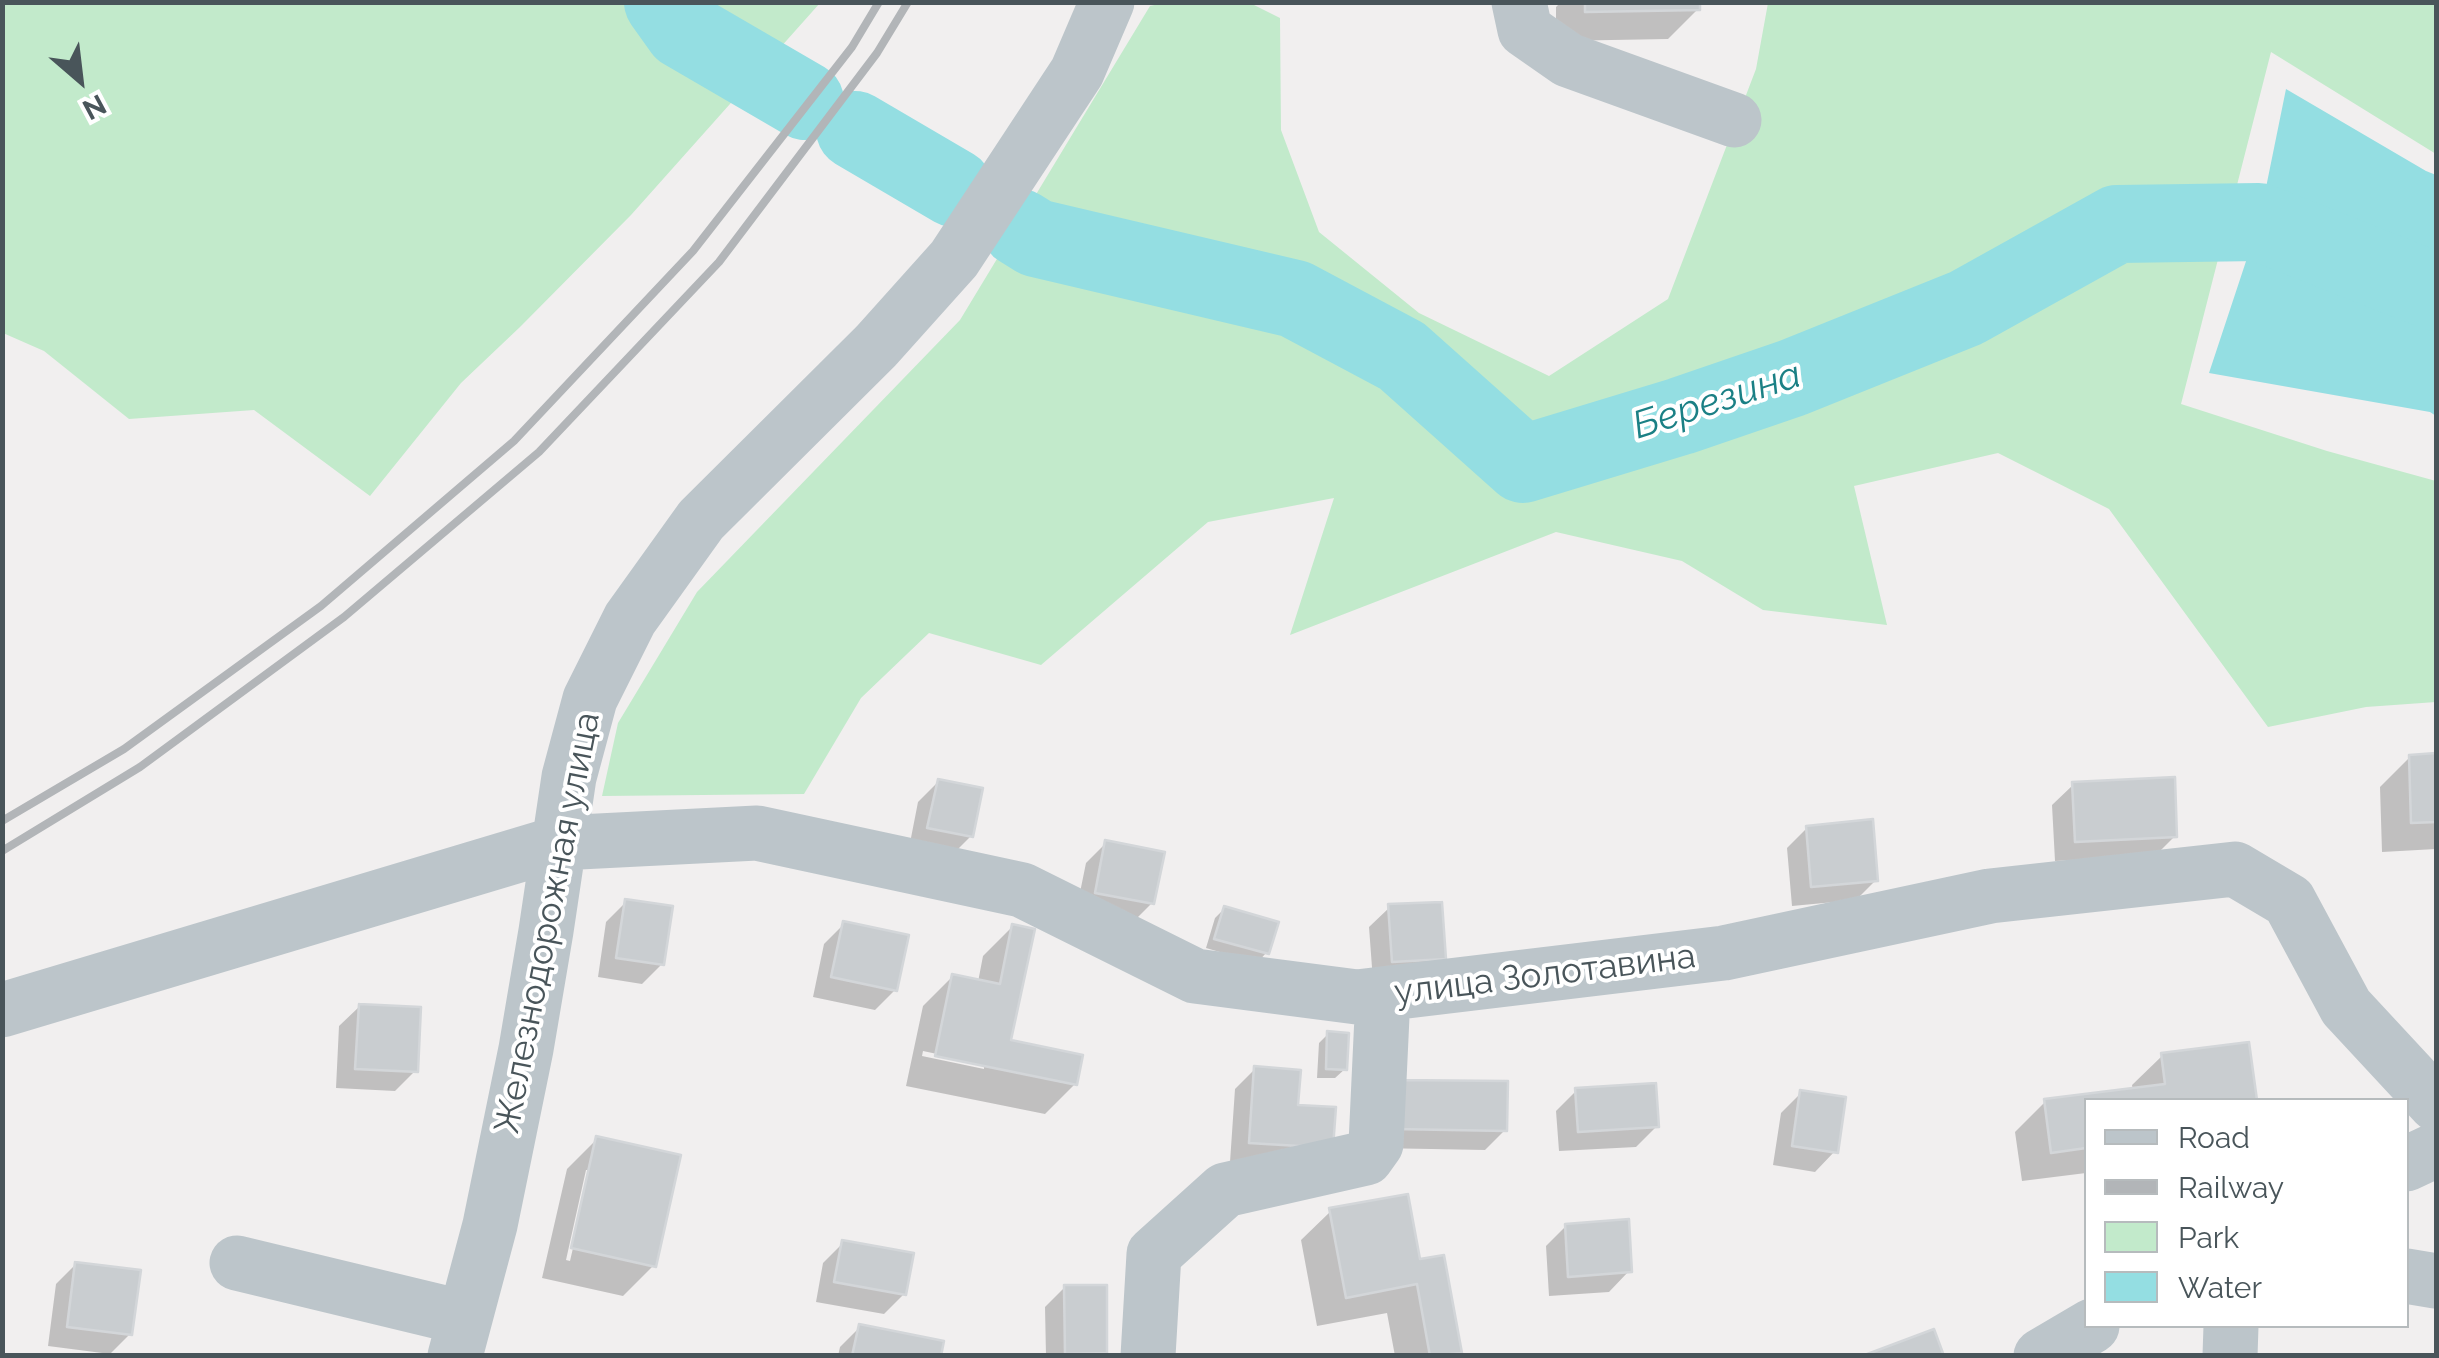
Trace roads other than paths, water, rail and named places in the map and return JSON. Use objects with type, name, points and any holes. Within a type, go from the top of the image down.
[{"type":"street","name":"Железнодорожная улица","points":[[460,1337],[490,1225],[526,1048],[569,777],[590,699],[630,619],[701,520],[876,346],[954,259],[1077,72],[1107,2]]},
{"type":"street","points":[[1519,2],[1525,30],[1568,60],[1734,120]]},
{"type":"street","name":"улица Золотавина","points":[[2,1010],[559,843],[758,834],[1022,890],[1195,976],[1358,998],[1724,952],[1990,896],[2234,869],[2290,901],[2346,1007],[2436,1104]]},
{"type":"street","points":[[1148,1356],[1154,1254],[1225,1190],[1366,1158],[1376,1144],[1382,994]]},
{"type":"street","points":[[2409,1163],[2436,1150]]},
{"type":"street","points":[[237,1262],[460,1337]]},
{"type":"street","points":[[2409,1276],[2436,1281]]},
{"type":"street","points":[[2041,1356],[2089,1328]]},
{"type":"street","points":[[2230,1356],[2231,1328]]},
{"type":"water","points":[[2286,89],[2436,175],[2436,416],[2209,373],[2259,222]]},
{"type":"waterway","name":"Березина","points":[[663,2],[683,30],[805,101]]},
{"type":"waterway","name":"Березина","points":[[855,130],[954,188]]},
{"type":"waterway","name":"Березина","points":[[1020,228],[1036,238],[1295,299],[1402,356],[1523,464],[1792,378],[1966,308],[2117,224],[2259,222],[2436,292]]},
{"type":"railway","points":[[2,821],[124,749],[321,606],[514,441],[693,251],[852,47],[879,2]]},
{"type":"railway","points":[[2,851],[140,767],[344,617],[539,452],[719,262],[877,53],[908,2]]}]
